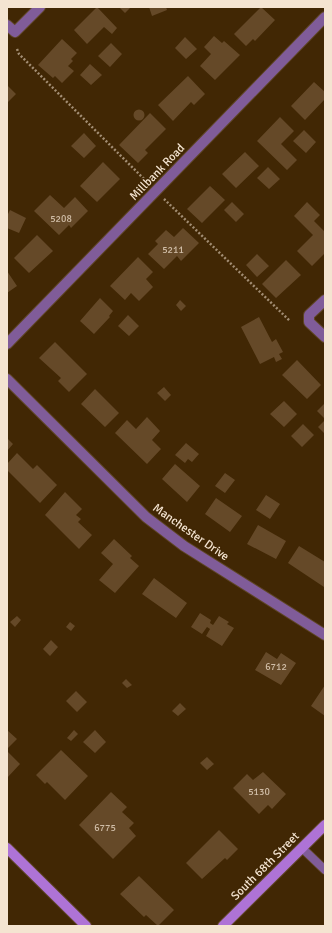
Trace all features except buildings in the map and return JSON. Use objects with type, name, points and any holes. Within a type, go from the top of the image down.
[{"type":"street","points":[[7,25],[15,32],[40,7]]},
{"type":"street","name":"Millbank Road","points":[[7,344],[325,17]]},
{"type":"street","points":[[325,300],[309,316],[310,322],[325,337]]},
{"type":"street","name":"Manchester Drive","points":[[7,379],[146,517],[184,546],[325,635]]},
{"type":"street","name":"South 68th Street","points":[[223,926],[325,825]]},
{"type":"street","points":[[7,848],[86,926]]},
{"type":"lane","points":[[302,848],[325,870]]}]
